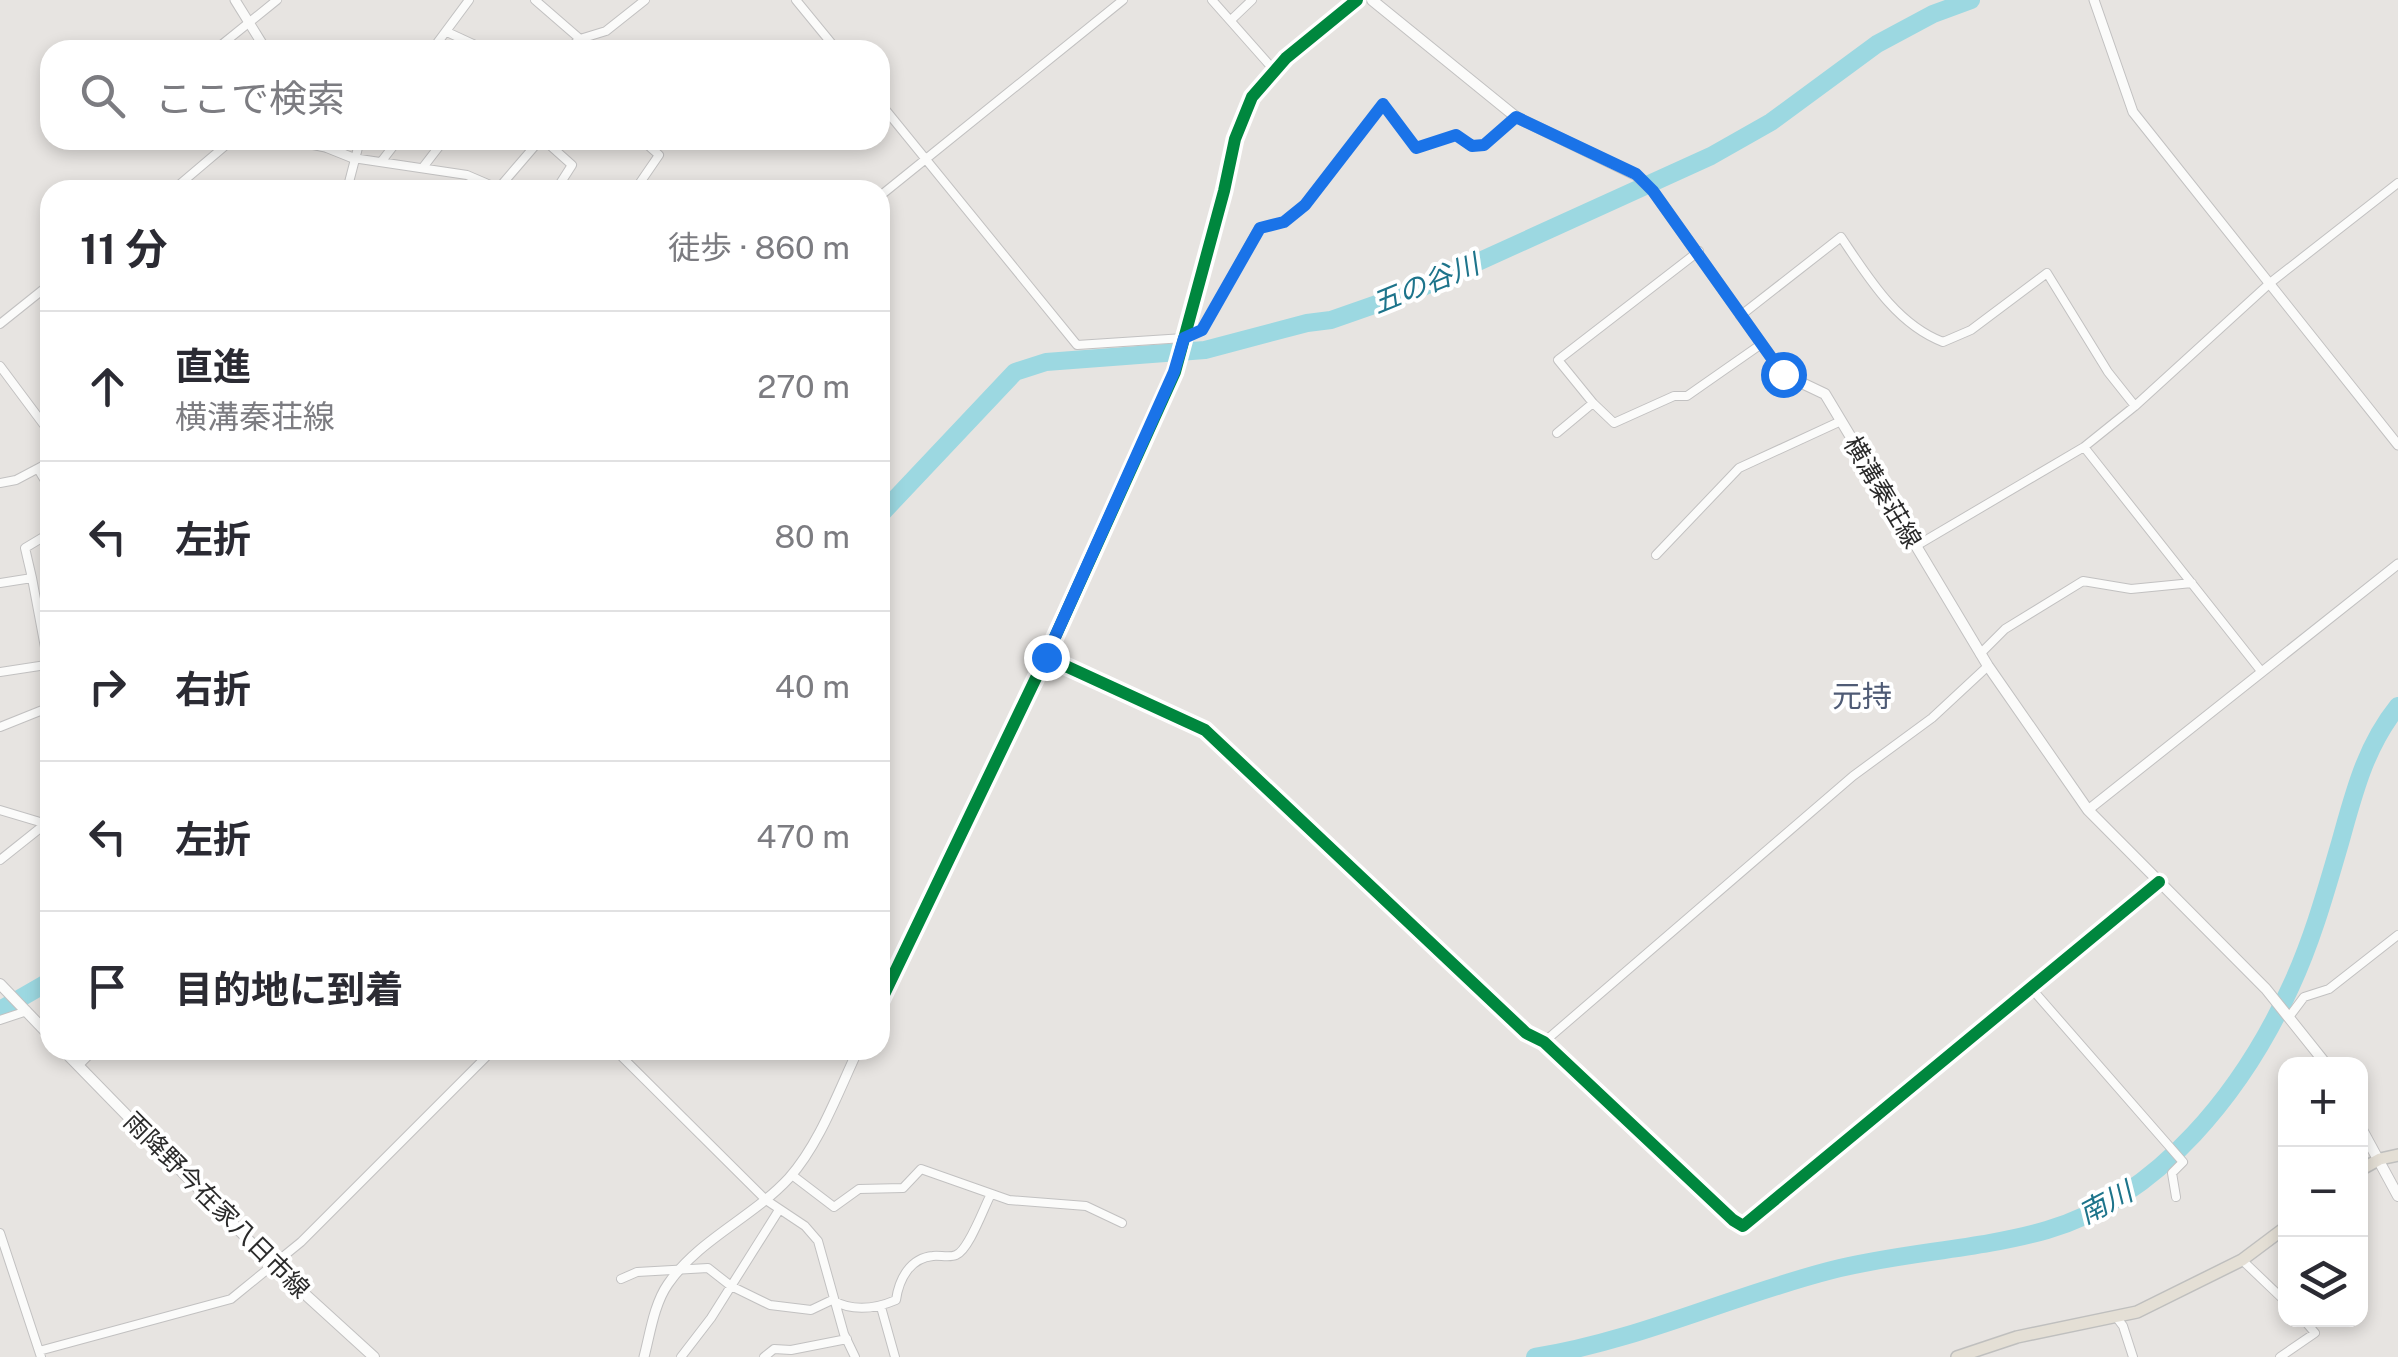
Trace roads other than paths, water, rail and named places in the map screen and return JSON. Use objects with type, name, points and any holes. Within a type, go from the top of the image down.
[{"type":"main road","name":"横溝秦荘線","points":[[1372,0],[1516,117],[1636,174],[1653,191],[1783,374],[1825,394],[1980,654],[2088,810],[2266,990],[2320,1057]]},
{"type":"main road","points":[[0,984],[40,1025]]},
{"type":"main road","name":"雨降野今在家八日市線","points":[[72,1060],[273,1265],[374,1357]]},
{"type":"main road","points":[[2368,1139],[2398,1196]]},
{"type":"main road","points":[[2368,1166],[2398,1155]]},
{"type":"main road","points":[[1957,1357],[2018,1337],[2137,1312],[2242,1260],[2278,1232]]},
{"type":"street","points":[[235,0],[260,40]]},
{"type":"street","points":[[228,40],[277,0]]},
{"type":"street","points":[[440,40],[469,0]]},
{"type":"street","points":[[535,0],[580,38],[606,31],[645,0]]},
{"type":"street","points":[[796,0],[829,40]]},
{"type":"street","points":[[890,188],[1123,0]]},
{"type":"street","points":[[1212,0],[1274,70]]},
{"type":"street","points":[[1231,20],[1252,0]]},
{"type":"street","points":[[890,982],[1046,657],[1174,372],[1235,139],[1252,97],[1286,58],[1358,0]]},
{"type":"street","points":[[2094,0],[2133,112],[2398,445]]},
{"type":"street","points":[[447,32],[464,40]]},
{"type":"street","points":[[890,115],[1077,346],[1184,338],[1202,330],[1260,228],[1284,222],[1305,205],[1383,104],[1416,148],[1456,135],[1472,146],[1484,145],[1516,117]]},
{"type":"street","points":[[192,180],[222,150]]},
{"type":"street","points":[[338,150],[353,158],[424,166],[480,180]]},
{"type":"street","points":[[349,180],[356,150]]},
{"type":"street","points":[[382,162],[391,150]]},
{"type":"street","points":[[424,166],[436,150]]},
{"type":"street","points":[[507,180],[533,150]]},
{"type":"street","points":[[554,150],[572,165],[562,180]]},
{"type":"street","points":[[642,180],[659,155],[653,150]]},
{"type":"street","points":[[1916,546],[2084,448],[2136,406],[2270,283],[2398,184]]},
{"type":"street","points":[[1740,316],[1841,236],[1867,275],[1911,326],[1943,342],[1972,330],[2046,273],[2108,372],[2136,406]]},
{"type":"street","points":[[1699,251],[1558,360],[1614,423],[1674,396],[1686,396],[1760,345]]},
{"type":"street","points":[[0,324],[40,292]]},
{"type":"street","points":[[0,366],[40,420]]},
{"type":"street","points":[[1557,432],[1592,402]]},
{"type":"street","points":[[1656,555],[1739,468],[1841,422]]},
{"type":"street","points":[[2084,448],[2261,671]]},
{"type":"street","points":[[0,483],[16,480],[38,468],[40,472]]},
{"type":"street","points":[[40,539],[24,548],[40,624]]},
{"type":"street","points":[[2088,810],[2398,564]]},
{"type":"street","points":[[0,583],[32,578]]},
{"type":"street","points":[[1980,654],[2006,629],[2083,581],[2131,590],[2192,583]]},
{"type":"street","points":[[1046,657],[1205,730],[1526,1033],[1544,1042],[1743,1226],[2159,882]]},
{"type":"street","points":[[1544,1042],[1853,776],[1932,718],[1988,666]]},
{"type":"street","points":[[0,672],[40,670]]},
{"type":"street","points":[[0,727],[40,710]]},
{"type":"street","points":[[0,810],[40,823]]},
{"type":"street","points":[[0,860],[40,830]]},
{"type":"street","points":[[2288,1017],[2304,997],[2329,989],[2398,935]]},
{"type":"street","points":[[2031,988],[2183,1162],[2172,1173],[2176,1198]]},
{"type":"street","points":[[0,1020],[27,1011]]},
{"type":"street","points":[[78,1066],[84,1060]]},
{"type":"street","points":[[0,1233],[40,1354],[231,1299],[302,1242],[482,1060]]},
{"type":"street","points":[[625,1060],[766,1200],[818,1240],[855,1357]]},
{"type":"street","points":[[644,1357],[666,1286],[696,1253],[766,1200],[792,1175],[823,1124],[853,1060]]},
{"type":"street","points":[[792,1175],[834,1207],[859,1189],[904,1188],[922,1169],[990,1194],[1028,1203],[1086,1206],[1122,1224]]},
{"type":"street","points":[[621,1279],[637,1272],[708,1268],[731,1286],[770,1305],[810,1310],[832,1300],[852,1308],[881,1306],[896,1300],[907,1270],[918,1260],[956,1256],[965,1248],[990,1194]]},
{"type":"street","points":[[681,1357],[779,1210]]},
{"type":"street","points":[[2242,1260],[2278,1294]]},
{"type":"street","points":[[881,1306],[894,1357]]},
{"type":"street","points":[[2117,1318],[2133,1357]]},
{"type":"street","points":[[2280,1357],[2316,1333],[2310,1327]]},
{"type":"street","points":[[764,1357],[774,1349],[790,1350],[847,1339]]},
{"type":"waterway","name":"五の谷川","points":[[890,504],[1015,372],[1046,362],[1205,350],[1331,320],[1414,291],[1711,156],[1771,122],[1877,44],[1933,14],[1971,0]]},
{"type":"waterway","name":"南川","points":[[1535,1357],[1611,1340],[1832,1270],[2047,1230],[2088,1214],[2126,1192],[2194,1134],[2223,1100],[2272,1025],[2312,934],[2362,771],[2398,706]]},
{"type":"waterway","name":"五の谷川","points":[[0,1010],[40,987]]},
{"type":"district","name":"元持","points":[[1862,696]]}]
